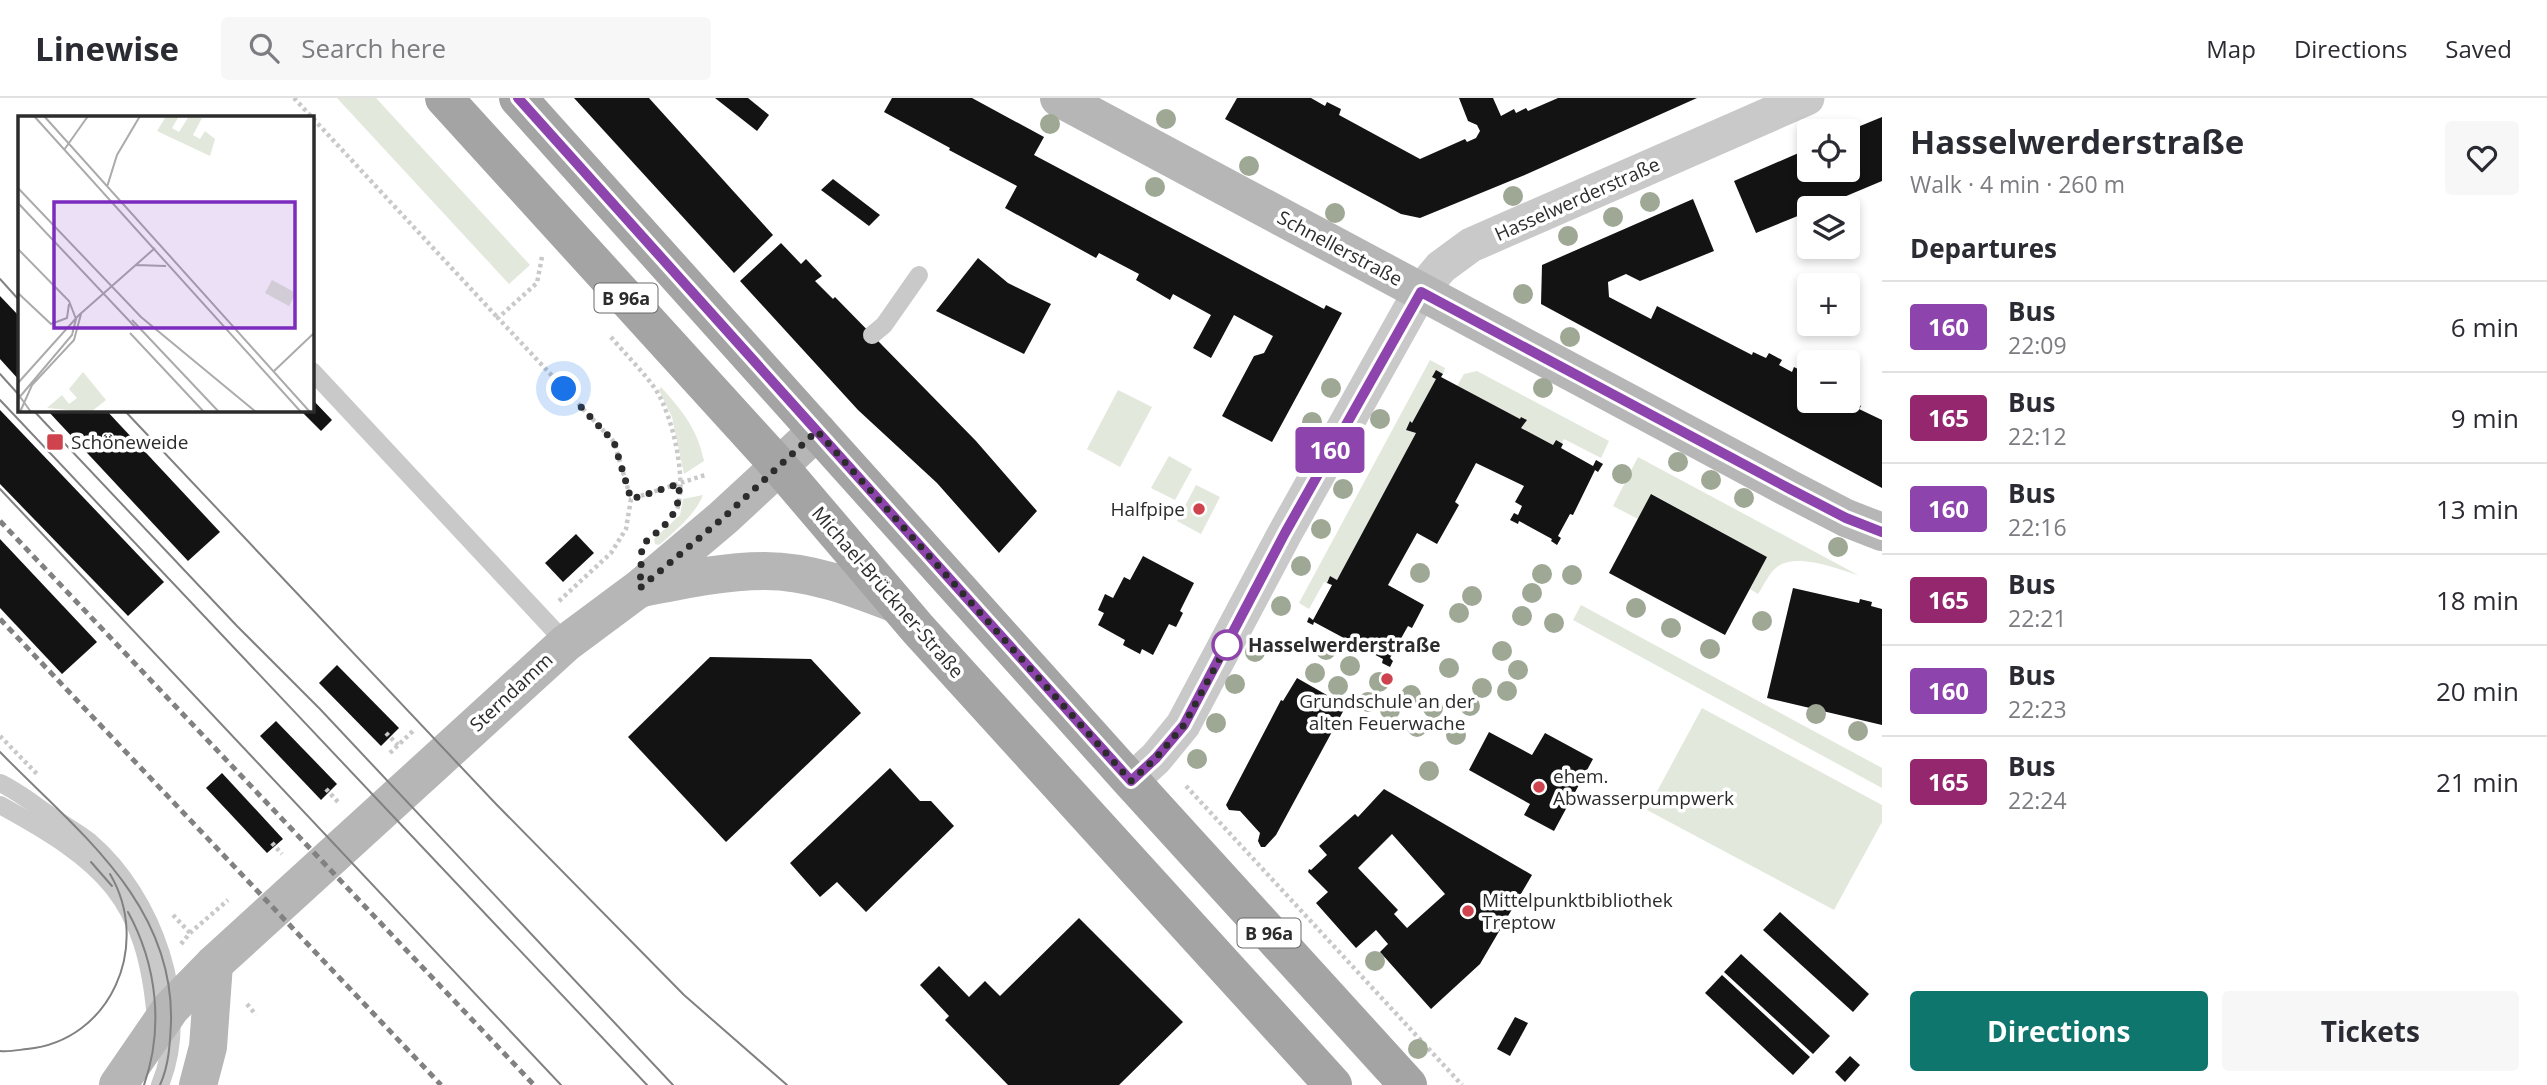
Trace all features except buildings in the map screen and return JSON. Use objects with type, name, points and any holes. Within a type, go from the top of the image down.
[{"type":"main road","name":"Michael-Brückner-Straße","points":[[444,98],[780,467],[896,604],[1333,1085]]},
{"type":"main road","name":"B 96a","points":[[518,98],[817,431],[1143,769],[1408,1085]]},
{"type":"main road","name":"Schnellerstraße","points":[[1059,98],[1790,489],[1846,518],[1882,532]]},
{"type":"main road","name":"Sterndamm","points":[[118,1085],[177,1031],[214,964],[566,643],[640,588],[780,467],[817,431]]},
{"type":"main road","points":[[640,588],[698,577],[766,571],[793,573],[850,586],[896,604]]},
{"type":"main road","name":"Sterndamm","points":[[177,1031],[214,964]]},
{"type":"main road","name":"Sterndamm","points":[[177,1031],[198,1085]]},
{"type":"street","name":"Hasselwerderstraße","points":[[1143,769],[1184,725],[1285,533],[1421,292],[1441,267],[1471,245],[1807,98]]},
{"type":"lane","points":[[872,335],[884,325],[919,275]]},
{"type":"lane","points":[[313,372],[566,643]]},
{"type":"lane","points":[[2,783],[89,842],[118,872],[138,902],[161,950],[177,1031],[160,1085]]},
{"type":"lane","points":[[0,805],[62,840],[91,862],[121,899],[139,932],[177,1031]]},
{"type":"path","points":[[294,98],[311,116]]},
{"type":"path","points":[[313,118],[614,442],[631,499],[626,529]]},
{"type":"path","points":[[498,318],[537,283],[542,256]]},
{"type":"path","points":[[607,332],[656,391],[673,435],[679,484],[678,505],[670,518]]},
{"type":"path","points":[[631,499],[705,475]]},
{"type":"path","points":[[386,733],[398,745]]},
{"type":"path","points":[[1143,769],[1204,804],[1462,1085]]},
{"type":"path","points":[[326,789],[338,802]]},
{"type":"path","points":[[272,843],[282,854]]},
{"type":"shaded area","points":[[337,98],[376,98],[530,265],[509,284]]},
{"type":"shaded area","points":[[1430,360],[1445,368],[1443,374],[1436,370],[1436,379],[1406,430],[1416,433],[1337,580],[1330,576],[1327,583],[1324,582],[1309,609],[1299,603]]},
{"type":"shaded area","points":[[1477,371],[1609,441],[1601,458],[1564,439],[1562,443],[1555,440],[1553,445],[1521,428],[1527,420],[1522,417],[1520,419],[1457,386],[1464,374]]},
{"type":"shaded area","points":[[661,387],[688,421],[701,449],[704,461],[684,474],[672,417],[659,390]]},
{"type":"shaded area","points":[[1118,390],[1152,407],[1120,467],[1087,449]]},
{"type":"shaded area","points":[[1169,456],[1192,469],[1175,500],[1151,488]]},
{"type":"shaded area","points":[[1638,457],[1858,575],[1817,563],[1795,561],[1777,567],[1758,594],[1750,589],[1767,557],[1652,494],[1638,519],[1613,506]]},
{"type":"shaded area","name":"Halfpipe","points":[[1196,485],[1220,497],[1201,534],[1177,521]]},
{"type":"shaded area","points":[[703,495],[684,522],[659,545],[655,544],[654,539],[680,515],[683,499]]},
{"type":"shaded area","points":[[1581,605],[1882,768],[1882,788],[1573,620]]},
{"type":"shaded area","points":[[1702,708],[1882,805],[1882,822],[1834,910],[1647,810]]},
{"type":"tram line","points":[[0,279],[18,299]]},
{"type":"tram line","points":[[0,374],[18,394]]},
{"type":"tram line","points":[[0,400],[647,1085]]},
{"type":"tram line","points":[[34,411],[237,626],[320,709],[673,1085]]},
{"type":"tram line","points":[[125,411],[496,804],[684,995],[787,1085]]},
{"type":"tram line","points":[[0,489],[561,1085]]},
{"type":"tram line","points":[[0,752],[88,840],[115,871],[138,904],[156,940],[168,979],[171,1022],[167,1062],[160,1085]]},
{"type":"tram line","points":[[91,862],[112,886]]},
{"type":"tram line","points":[[0,1051],[27,1049],[56,1042],[81,1028],[101,1009],[116,985],[124,958],[127,930],[122,902],[110,874]]},
{"type":"tram line","points":[[128,912],[146,953],[154,997],[154,1041],[144,1085]]},
{"type":"railway","points":[[0,521],[534,1085]]},
{"type":"railway","points":[[0,619],[441,1085]]},
{"type":"bus line","name":"160","points":[[518,98],[1131,781],[1156,758],[1184,725],[1285,533],[1390,342],[1421,292],[1790,489],[1846,518],[1882,532]]},
{"type":"place","name":"Schöneweide","points":[[55,442]]},
{"type":"place","name":"Halfpipe","points":[[1199,509]]},
{"type":"place","name":"Hasselwerderstraße","points":[[1227,645]]},
{"type":"place","name":"Grundschule an der alten Feuerwache","points":[[1387,679]]},
{"type":"place","name":"ehem. Abwasserpumpwerk","points":[[1539,787]]},
{"type":"place","name":"Mittelpunktbibliothek Treptow","points":[[1468,911]]},
{"type":"route","points":[[564,389],[614,442],[631,499],[679,484],[680,495],[676,512],[642,545],[640,588],[723,518],[817,431],[1131,781],[1156,758],[1184,725],[1227,645]]}]
